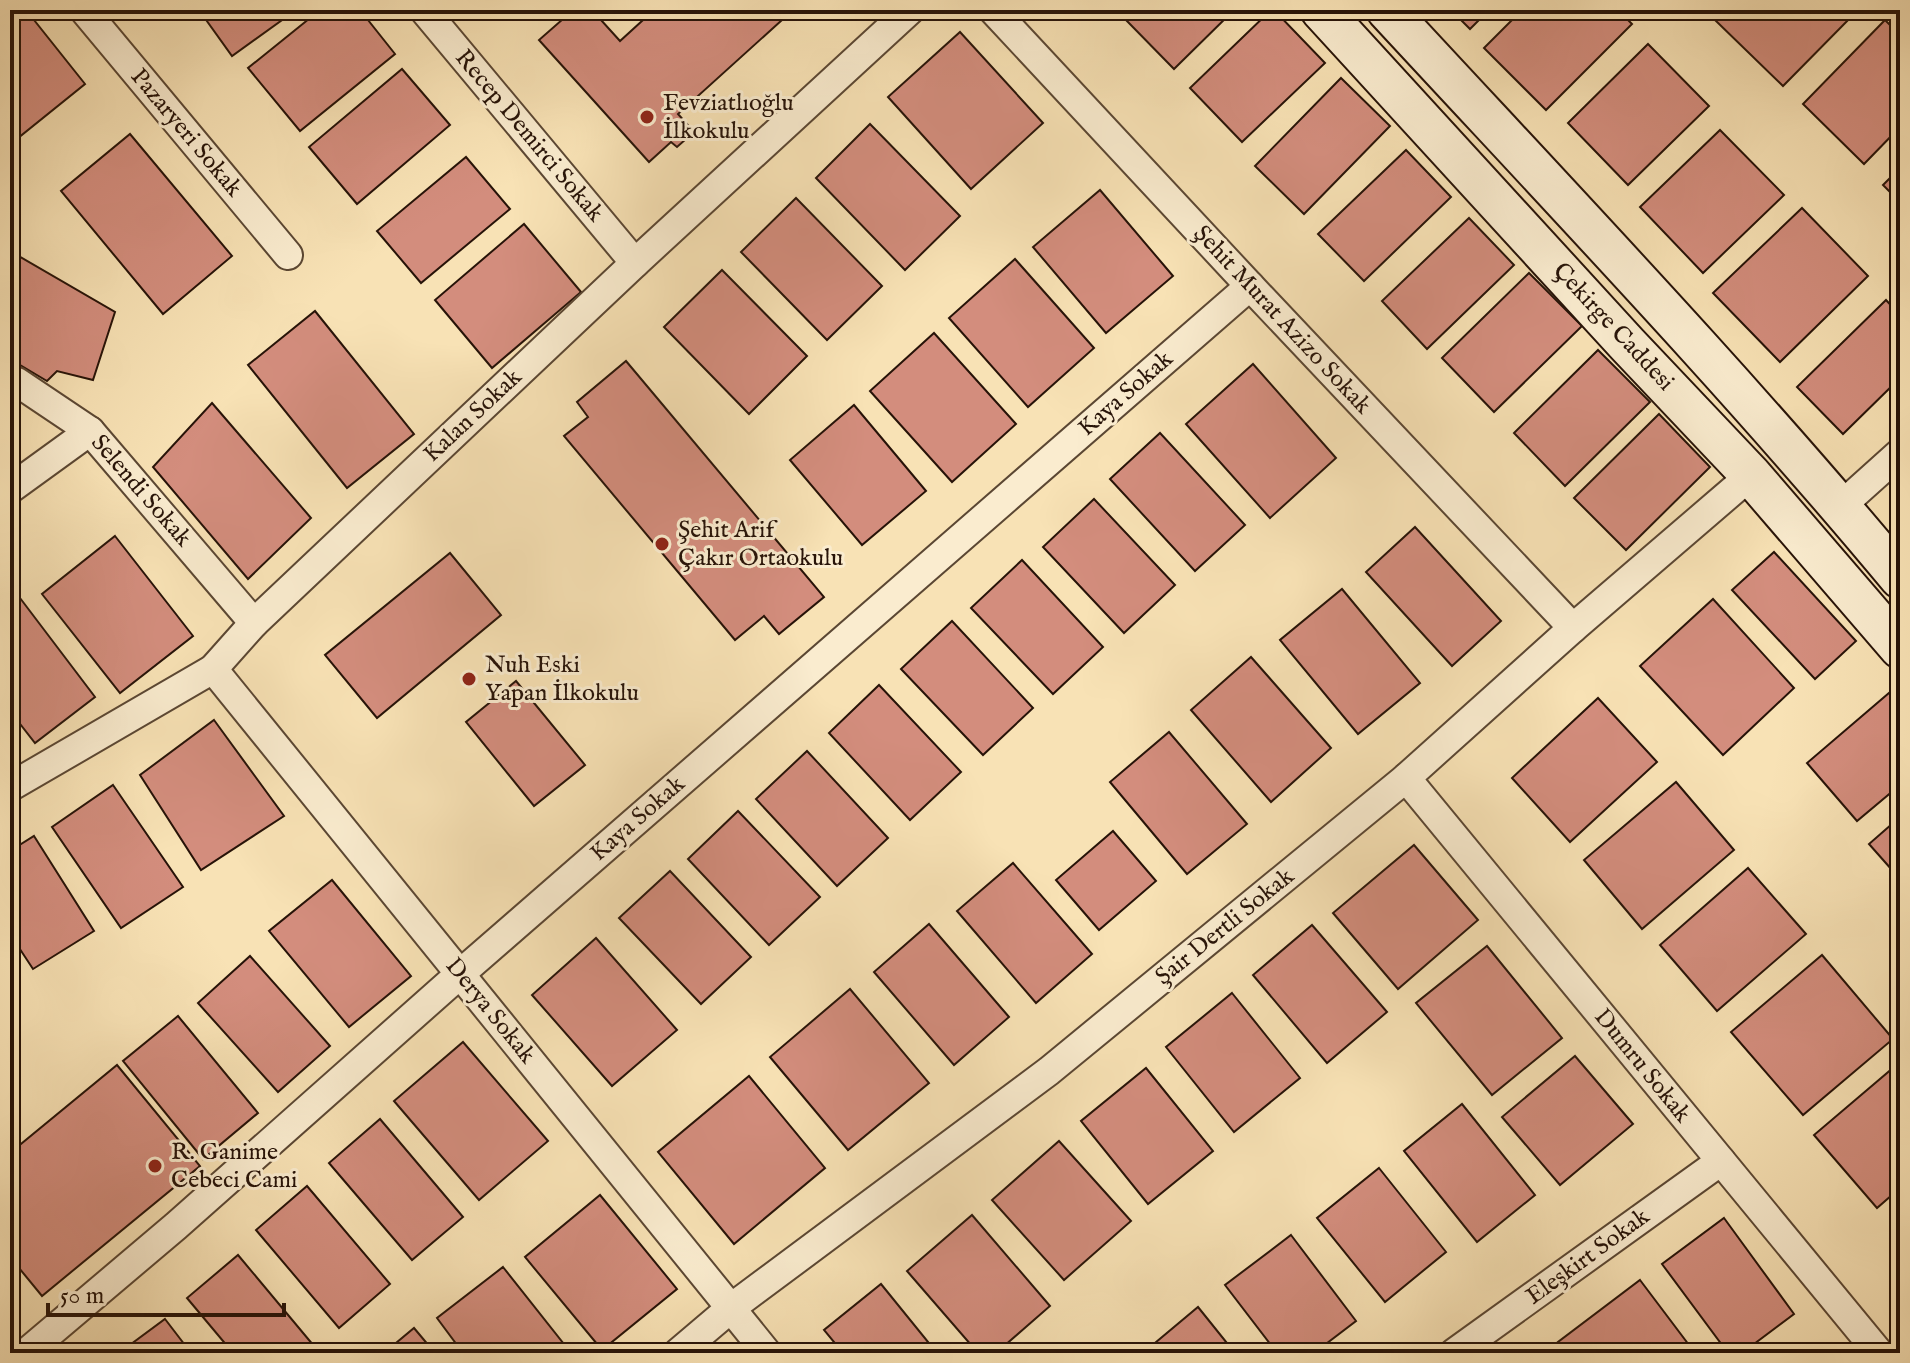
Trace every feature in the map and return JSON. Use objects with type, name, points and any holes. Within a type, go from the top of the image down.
[{"type":"main road","name":"Çekirge Caddesi","points":[[1321,10],[1751,475],[1900,648]]},
{"type":"main road","name":"Çekirge Caddesi","points":[[1387,10],[1661,306],[1841,506],[1900,578]]},
{"type":"street","name":"Pazaryeri Sokak","points":[[84,10],[288,255]]},
{"type":"street","name":"Recep Demirci Sokak","points":[[424,10],[635,263]]},
{"type":"street","name":"Kalan Sokak","points":[[10,787],[213,669],[254,623],[635,263],[910,10]]},
{"type":"street","name":"Şehit Murat Azizo Sokak","points":[[993,10],[1573,628]]},
{"type":"street","name":"Kaya Sokak","points":[[26,1353],[176,1226],[460,974],[1250,286]]},
{"type":"street","name":"Selendi Sokak","points":[[10,379],[90,431],[254,623]]},
{"type":"street","points":[[10,489],[90,431]]},
{"type":"street","points":[[1841,506],[1900,453]]},
{"type":"street","name":"Şair Dertli Sokak","points":[[678,1353],[731,1308],[1049,1071],[1406,778],[1573,628],[1751,475]]},
{"type":"street","name":"Derya Sokak","points":[[213,669],[767,1353]]},
{"type":"street","name":"Dumru Sokak","points":[[1406,778],[1879,1353]]},
{"type":"street","name":"Eleşkirt Sokak","points":[[1454,1353],[1721,1161]]},
{"type":"building","points":[[10,10],[26,10],[85,84],[18,138],[10,129]]},
{"type":"building","points":[[199,10],[296,10],[232,56]]},
{"type":"building","points":[[320,10],[360,10],[395,54],[300,131],[248,68]]},
{"type":"building","points":[[562,10],[592,10],[620,41],[654,10],[793,10],[678,114],[694,132],[677,147],[671,142],[649,162],[539,40],[563,19],[558,14]]},
{"type":"building","points":[[1135,10],[1234,10],[1174,69],[1125,19]]},
{"type":"building","points":[[1271,10],[1325,63],[1242,142],[1190,88]]},
{"type":"building","points":[[1451,10],[1489,10],[1470,29]]},
{"type":"building","points":[[1522,10],[1618,10],[1632,24],[1546,110],[1484,48]]},
{"type":"building","points":[[1726,10],[1858,10],[1783,86],[1715,20]]},
{"type":"building","points":[[1885,20],[1900,35],[1900,127],[1864,164],[1803,104]]},
{"type":"building","points":[[960,32],[1043,123],[971,189],[888,97]]},
{"type":"building","points":[[1648,44],[1709,106],[1628,185],[1568,123]]},
{"type":"building","points":[[402,69],[450,125],[357,204],[309,147]]},
{"type":"building","points":[[1341,78],[1390,126],[1304,214],[1255,166]]},
{"type":"building","points":[[870,124],[960,216],[905,270],[816,178]]},
{"type":"building","points":[[1720,130],[1784,195],[1703,273],[1640,207]]},
{"type":"building","points":[[130,134],[232,256],[163,314],[61,191]]},
{"type":"building","points":[[1406,150],[1451,197],[1364,281],[1318,234]]},
{"type":"building","points":[[466,157],[510,209],[421,283],[377,231]]},
{"type":"building","points":[[1900,168],[1900,202],[1883,185]]},
{"type":"building","points":[[1100,190],[1173,276],[1106,333],[1033,247]]},
{"type":"building","points":[[796,198],[882,286],[827,340],[741,252]]},
{"type":"building","points":[[1802,208],[1868,276],[1780,362],[1713,293]]},
{"type":"building","points":[[1469,218],[1514,265],[1427,349],[1382,301]]},
{"type":"building","points":[[524,224],[581,292],[492,368],[435,300]]},
{"type":"building","points":[[10,251],[115,312],[93,380],[57,371],[47,381],[10,359]]},
{"type":"building","points":[[1015,259],[1094,348],[1028,407],[949,318]]},
{"type":"building","points":[[722,270],[807,356],[749,414],[664,327]]},
{"type":"building","points":[[1529,273],[1582,326],[1494,412],[1442,358]]},
{"type":"building","points":[[1886,300],[1900,315],[1900,378],[1843,434],[1797,387]]},
{"type":"building","points":[[315,311],[414,434],[347,488],[248,365]]},
{"type":"building","points":[[934,333],[1016,424],[952,482],[870,391]]},
{"type":"building","points":[[1598,350],[1650,402],[1565,486],[1514,433]]},
{"type":"building","points":[[626,361],[824,597],[779,634],[764,616],[735,640],[564,436],[588,417],[577,402]]},
{"type":"building","points":[[1253,364],[1336,458],[1270,518],[1186,424]]},
{"type":"building","points":[[212,403],[311,518],[248,579],[153,467]]},
{"type":"building","points":[[854,405],[926,491],[862,545],[790,460]]},
{"type":"building","points":[[1659,414],[1710,467],[1626,550],[1574,498]]},
{"type":"building","points":[[1160,433],[1245,525],[1195,571],[1110,479]]},
{"type":"building","points":[[1094,499],[1175,585],[1124,633],[1043,547]]},
{"type":"building","points":[[1415,527],[1501,621],[1452,666],[1366,572]]},
{"type":"building","points":[[115,536],[193,636],[120,693],[42,594]]},
{"type":"building","points":[[1774,552],[1856,641],[1815,679],[1732,590]]},
{"type":"building","points":[[450,553],[501,615],[377,718],[325,655]]},
{"type":"building","points":[[1022,560],[1103,647],[1053,694],[971,608]]},
{"type":"building","points":[[1342,589],[1420,683],[1358,734],[1280,640]]},
{"type":"building","points":[[20,598],[95,697],[35,743],[10,711],[10,606]]},
{"type":"building","points":[[1713,599],[1794,688],[1723,755],[1640,666]]},
{"type":"building","points":[[952,621],[1033,708],[983,755],[901,669]]},
{"type":"building","points":[[1251,657],[1331,748],[1271,802],[1191,710]]},
{"type":"building","points":[[516,681],[585,765],[534,806],[466,722]]},
{"type":"building","points":[[879,685],[961,772],[910,820],[829,733]]},
{"type":"building","points":[[1896,687],[1900,692],[1900,785],[1857,821],[1807,763]]},
{"type":"building","points":[[1598,698],[1657,762],[1570,842],[1512,778]]},
{"type":"building","points":[[214,720],[284,816],[201,870],[140,775]]},
{"type":"building","points":[[1169,732],[1247,824],[1187,874],[1110,782]]},
{"type":"building","points":[[807,751],[888,838],[837,886],[756,799]]},
{"type":"building","points":[[1676,782],[1734,850],[1642,929],[1584,860]]},
{"type":"building","points":[[113,785],[183,887],[121,928],[52,827]]},
{"type":"building","points":[[738,811],[820,897],[769,945],[688,859]]},
{"type":"building","points":[[1900,817],[1900,879],[1869,844]]},
{"type":"building","points":[[1113,831],[1156,881],[1099,930],[1056,880]]},
{"type":"building","points":[[34,836],[94,931],[33,969],[10,934],[10,851]]},
{"type":"building","points":[[1414,845],[1478,920],[1398,989],[1333,913]]},
{"type":"building","points":[[1013,863],[1092,954],[1036,1003],[957,911]]},
{"type":"building","points":[[1748,868],[1806,934],[1717,1011],[1660,945]]},
{"type":"building","points":[[670,871],[751,957],[701,1004],[619,918]]},
{"type":"building","points":[[332,880],[411,976],[349,1027],[269,931]]},
{"type":"building","points":[[929,924],[1009,1017],[954,1065],[874,972]]},
{"type":"building","points":[[1312,925],[1387,1012],[1327,1063],[1253,975]]},
{"type":"building","points":[[596,938],[677,1030],[612,1086],[532,995]]},
{"type":"building","points":[[1487,946],[1562,1038],[1492,1095],[1416,1003]]},
{"type":"building","points":[[1822,955],[1893,1039],[1803,1115],[1731,1032]]},
{"type":"building","points":[[250,956],[330,1046],[278,1092],[198,1003]]},
{"type":"building","points":[[850,989],[929,1083],[848,1150],[770,1057]]},
{"type":"building","points":[[1232,993],[1300,1078],[1234,1132],[1166,1047]]},
{"type":"building","points":[[178,1016],[258,1113],[203,1159],[123,1061]]},
{"type":"building","points":[[463,1042],[548,1141],[479,1200],[394,1101]]},
{"type":"building","points":[[1575,1056],[1633,1124],[1560,1185],[1502,1117]]},
{"type":"building","points":[[1900,1062],[1900,1188],[1877,1208],[1814,1135]]},
{"type":"building","points":[[117,1065],[200,1166],[42,1296],[10,1257],[10,1153]]},
{"type":"building","points":[[1146,1068],[1213,1151],[1148,1204],[1081,1121]]},
{"type":"building","points":[[749,1076],[825,1168],[734,1244],[658,1152]]},
{"type":"building","points":[[1462,1104],[1535,1195],[1477,1242],[1404,1151]]},
{"type":"building","points":[[380,1119],[463,1217],[412,1260],[329,1163]]},
{"type":"building","points":[[1059,1141],[1131,1221],[1064,1280],[992,1200]]},
{"type":"building","points":[[1379,1168],[1446,1252],[1385,1302],[1317,1218]]},
{"type":"building","points":[[307,1186],[390,1284],[339,1328],[256,1230]]},
{"type":"building","points":[[600,1195],[677,1289],[602,1350],[525,1257]]},
{"type":"building","points":[[972,1215],[1050,1306],[996,1353],[978,1353],[907,1271]]},
{"type":"building","points":[[1724,1218],[1794,1314],[1742,1353],[1728,1353],[1662,1264]]},
{"type":"building","points":[[1291,1235],[1356,1321],[1314,1353],[1277,1353],[1225,1285]]},
{"type":"building","points":[[238,1255],[318,1353],[233,1353],[187,1298]]},
{"type":"building","points":[[503,1267],[571,1353],[463,1353],[437,1318]]},
{"type":"building","points":[[1640,1280],[1695,1353],[1567,1353],[1558,1342]]},
{"type":"building","points":[[881,1284],[937,1353],[843,1353],[824,1330]]},
{"type":"building","points":[[1198,1307],[1235,1353],[1143,1353]]},
{"type":"building","points":[[165,1319],[191,1353],[119,1353]]},
{"type":"building","points":[[414,1328],[435,1353],[384,1353]]},
{"type":"place","name":"Fevziatlıoğlu İlkokulu","points":[[647,117]]},
{"type":"place","name":"Şehit Arif Çakır Ortaokulu","points":[[662,544]]},
{"type":"place","name":"Nuh Eski Yapan İlkokulu","points":[[469,679]]},
{"type":"place","name":"R. Ganime Cebeci Cami","points":[[155,1166]]}]
